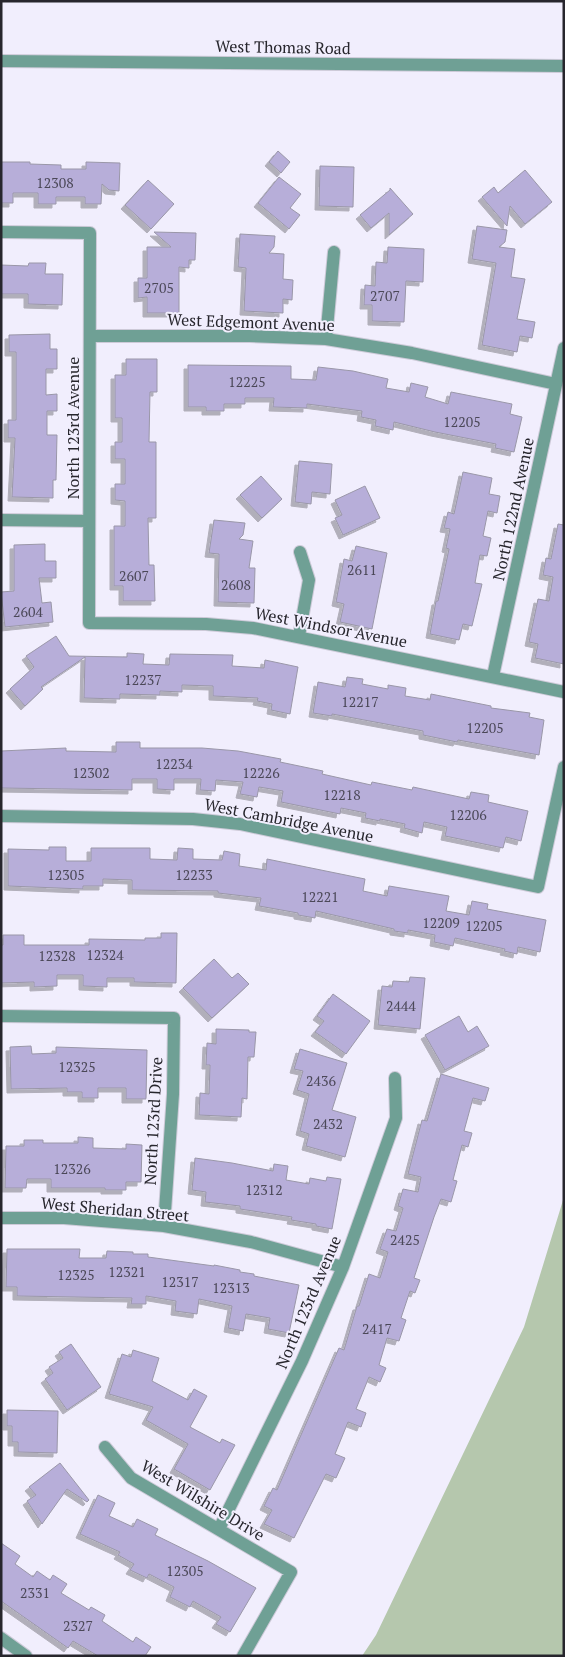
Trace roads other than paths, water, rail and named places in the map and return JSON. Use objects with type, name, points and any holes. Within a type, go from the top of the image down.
[{"type":"street","name":"West Thomas Road","points":[[1,61],[564,66]]},
{"type":"street","name":"North 123rd Avenue","points":[[1,232],[90,233],[89,623]]},
{"type":"street","points":[[326,339],[334,252]]},
{"type":"street","name":"West Edgemont Avenue","points":[[90,336],[250,336],[326,339],[412,353],[556,384]]},
{"type":"street","name":"North 122nd Avenue","points":[[493,676],[564,348]]},
{"type":"street","points":[[1,520],[89,520]]},
{"type":"street","points":[[299,636],[309,580],[300,552]]},
{"type":"street","name":"West Windsor Avenue","points":[[89,623],[228,625],[253,628],[564,692]]},
{"type":"street","name":"West Cambridge Avenue","points":[[1,816],[193,818],[214,820],[538,887],[564,767]]},
{"type":"street","name":"North 123rd Drive","points":[[1,1016],[174,1018],[173,1094],[164,1226]]},
{"type":"street","name":"North 123rd Avenue","points":[[219,1529],[302,1361],[343,1267],[396,1118],[395,1078]]},
{"type":"street","name":"West Sheridan Street","points":[[1,1218],[64,1218],[164,1226],[251,1242],[343,1267]]},
{"type":"street","name":"West Wilshire Drive","points":[[105,1448],[131,1478],[291,1572],[243,1656]]},
{"type":"street","points":[[1,1638],[26,1656]]}]
